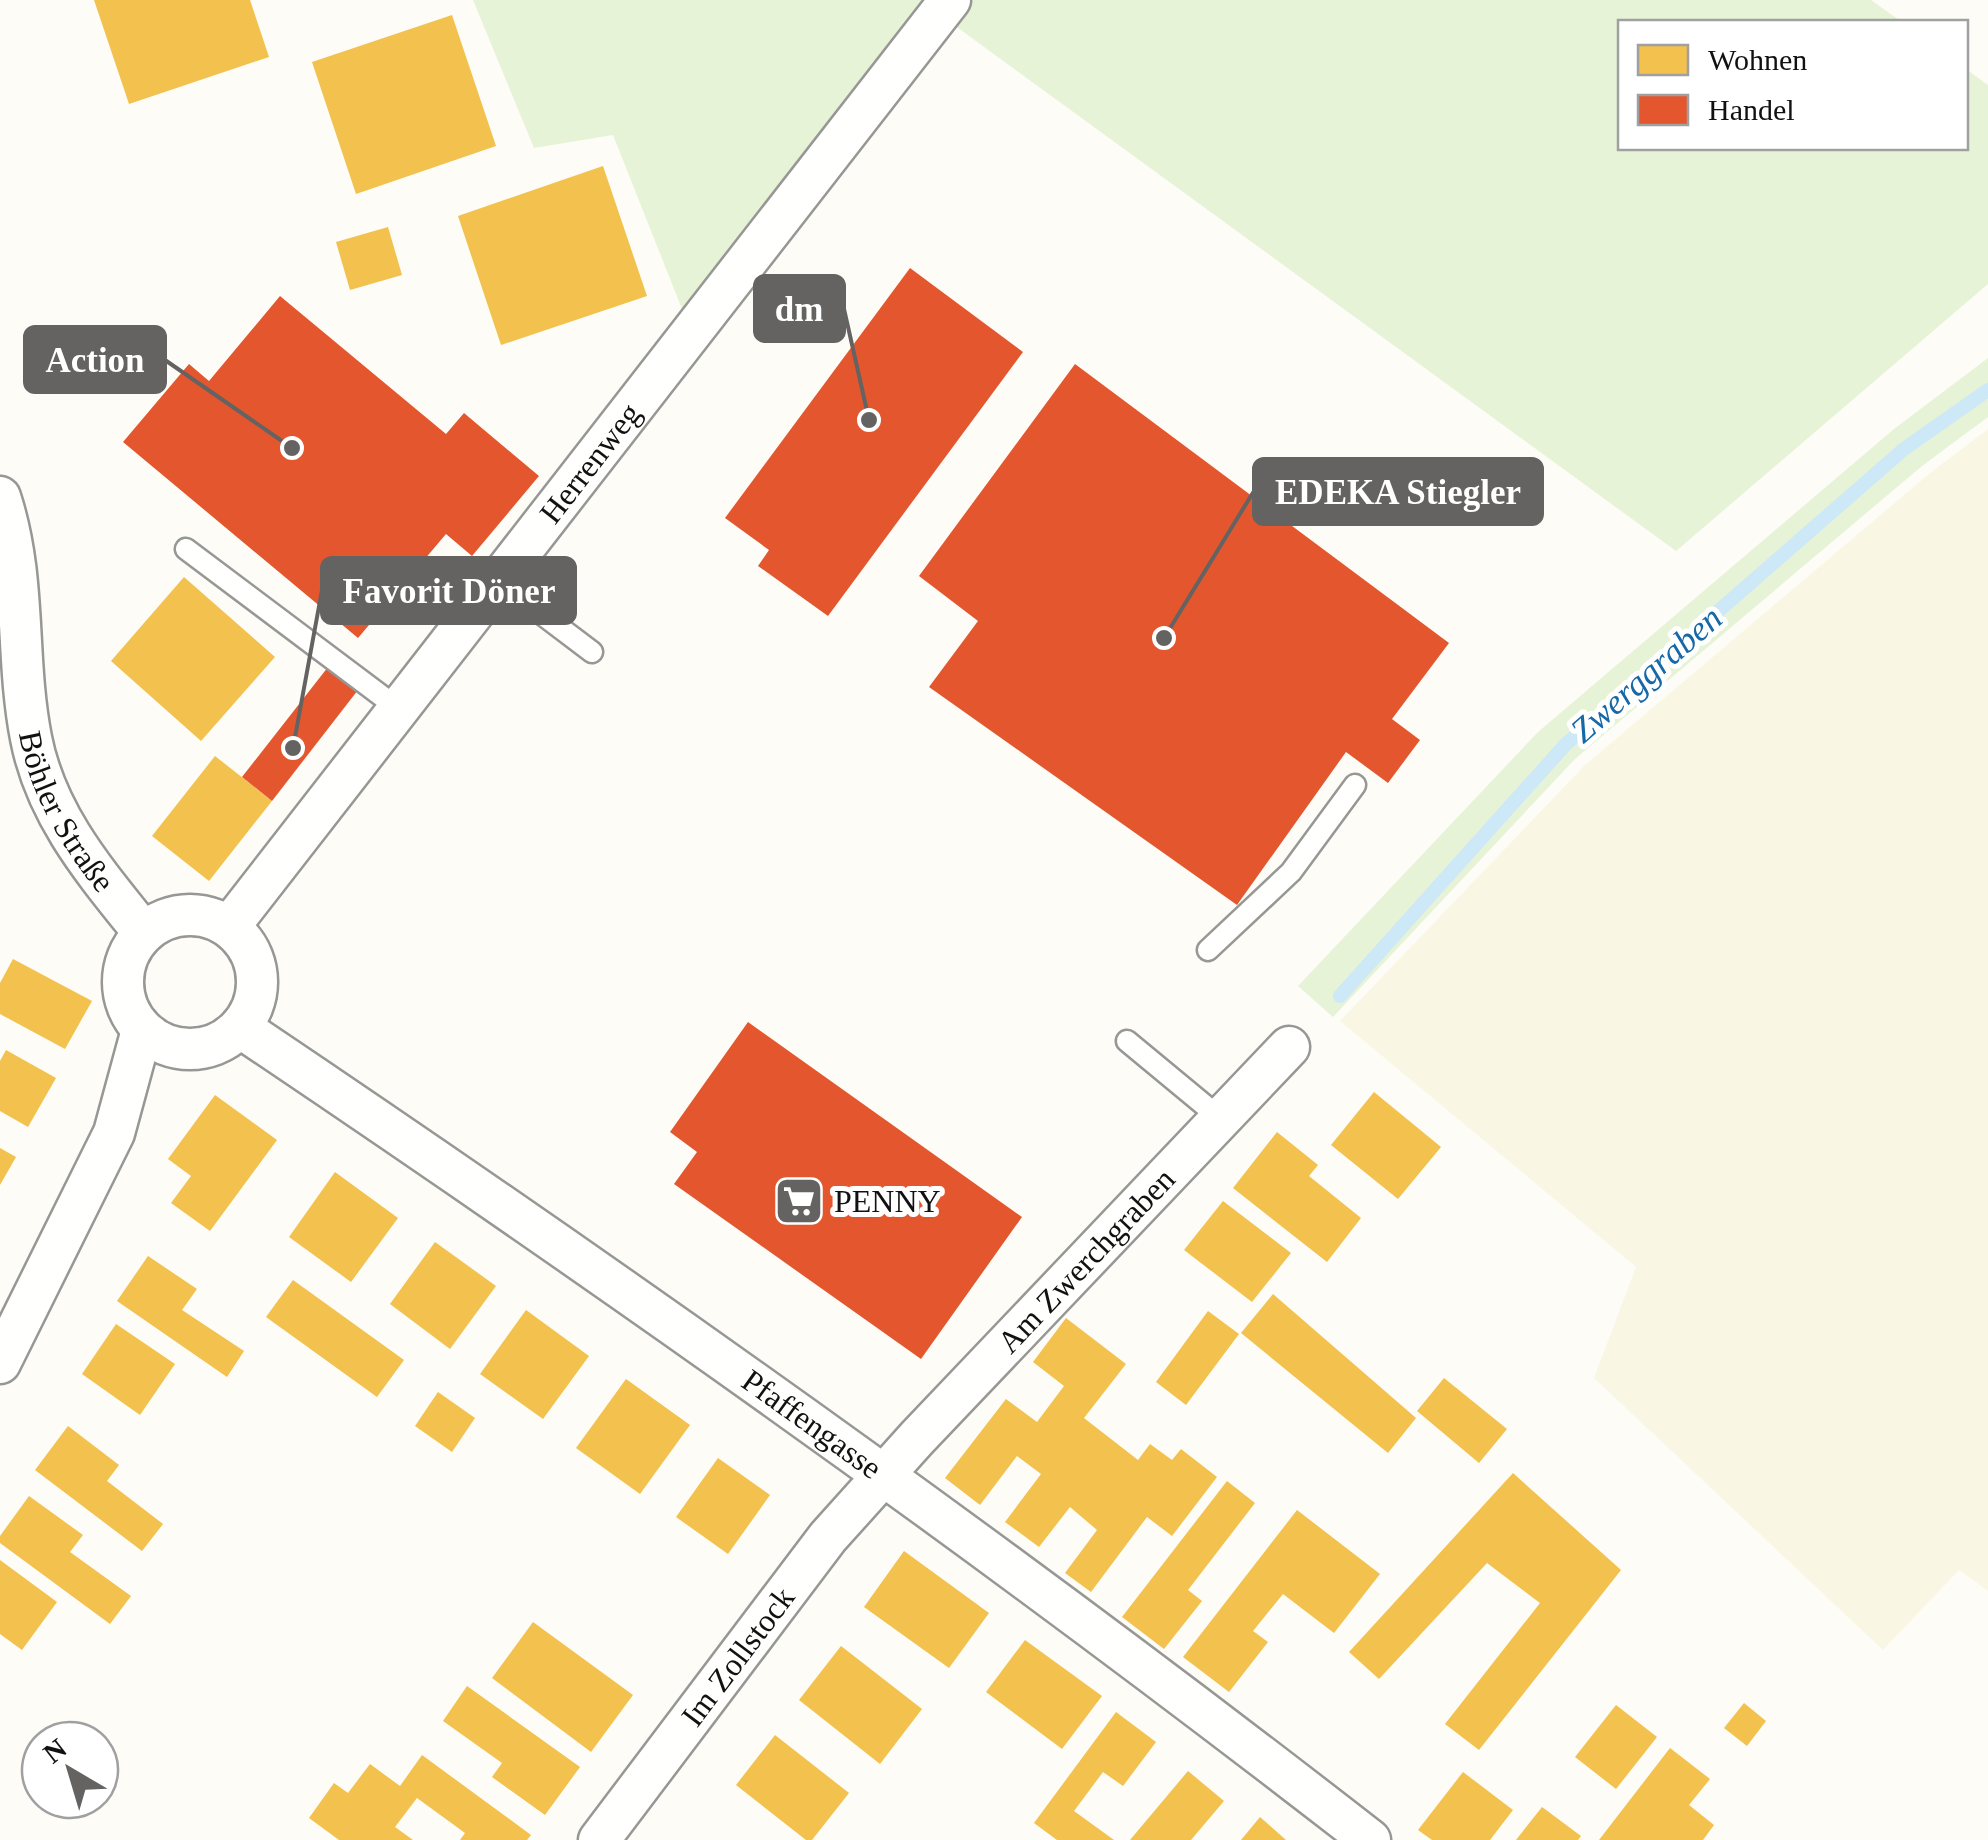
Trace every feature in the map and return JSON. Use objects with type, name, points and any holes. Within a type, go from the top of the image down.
[{"type":"street","name":"Herrenweg","points":[[228,927],[950,0]]},
{"type":"street","name":"Böhler Straße","points":[[0,497],[16,551],[16,745],[99,879],[144,933]]},
{"type":"street","points":[[185,915],[208,917],[228,927],[244,942],[255,964],[253,1008],[240,1028],[216,1045],[186,1050],[162,1044],[142,1030],[124,998],[122,980],[129,955],[144,933],[185,915]]},
{"type":"street","name":"Pfaffengasse","points":[[240,1028],[518,1215],[883,1476],[1370,1840]]},
{"type":"street","points":[[0,1363],[114,1134],[142,1030]]},
{"type":"street","name":"Am Zwerchgraben","points":[[883,1476],[1290,1047]]},
{"type":"street","points":[[114,1134],[186,1050]]},
{"type":"street","name":"Im Zollstock","points":[[599,1840],[778,1600],[883,1476]]},
{"type":"lane","points":[[186,549],[399,709]]},
{"type":"lane","points":[[498,580],[592,652]]},
{"type":"lane","points":[[1208,950],[1290,872],[1355,785]]},
{"type":"lane","points":[[1127,1041],[1220,1118]]},
{"type":"shaded area","points":[[1988,429],[1988,1591],[1959,1570],[1883,1650],[1594,1378],[1636,1267],[1340,1021],[1585,765],[1930,473]]},
{"type":"green space","points":[[473,0],[932,0],[684,314],[613,135],[534,148]]},
{"type":"green space","points":[[973,0],[1871,0],[1899,20],[1618,20],[1618,150],[1968,150],[1968,70],[1988,85],[1988,284],[1676,551],[954,25]]},
{"type":"green space","points":[[1988,358],[1988,417],[1922,466],[1575,759],[1333,1017],[1298,986],[1538,732],[1894,429]]},
{"type":"building: Wohnen","points":[[94,0],[250,0],[269,57],[129,104]]},
{"type":"building: Wohnen","points":[[452,15],[496,146],[356,194],[312,62]]},
{"type":"building: Wohnen","points":[[603,166],[647,296],[501,345],[458,216]]},
{"type":"building: Wohnen","points":[[388,227],[402,275],[350,290],[336,242]]},
{"type":"building: Wohnen","points":[[184,577],[275,657],[201,741],[111,661]]},
{"type":"building: Wohnen","points":[[215,756],[272,801],[209,881],[152,836]]},
{"type":"building: Wohnen","points":[[13,959],[92,1001],[65,1049],[0,1014],[0,983]]},
{"type":"building: Wohnen","points":[[6,1050],[56,1078],[28,1127],[0,1111],[0,1061]]},
{"type":"building: Wohnen","points":[[1374,1092],[1441,1147],[1398,1199],[1331,1145]]},
{"type":"building: Wohnen","points":[[215,1095],[277,1140],[210,1231],[171,1203],[191,1176],[168,1159]]},
{"type":"building: Wohnen","points":[[1277,1132],[1318,1165],[1309,1176],[1361,1218],[1327,1262],[1233,1188]]},
{"type":"building: Wohnen","points":[[0,1148],[16,1157],[0,1185]]},
{"type":"building: Wohnen","points":[[335,1172],[398,1218],[351,1282],[289,1237]]},
{"type":"building: Wohnen","points":[[1223,1201],[1291,1253],[1252,1302],[1184,1250]]},
{"type":"building: Wohnen","points":[[435,1242],[496,1286],[450,1349],[390,1304]]},
{"type":"building: Wohnen","points":[[148,1256],[197,1289],[182,1310],[244,1351],[227,1377],[117,1301]]},
{"type":"building: Wohnen","points":[[293,1280],[404,1360],[377,1397],[266,1317]]},
{"type":"building: Wohnen","points":[[1273,1294],[1416,1418],[1388,1453],[1241,1333]]},
{"type":"building: Wohnen","points":[[526,1310],[589,1356],[543,1419],[480,1374]]},
{"type":"building: Wohnen","points":[[1208,1311],[1239,1334],[1186,1405],[1156,1382]]},
{"type":"building: Wohnen","points":[[1066,1318],[1126,1364],[1084,1418],[1138,1460],[1150,1444],[1172,1460],[1181,1449],[1217,1477],[1172,1536],[1147,1517],[1091,1592],[1065,1573],[1097,1530],[1070,1507],[1039,1547],[1005,1522],[1041,1474],[1017,1456],[980,1505],[945,1478],[1006,1399],[1037,1422],[1064,1386],[1033,1362]]},
{"type":"building: Wohnen","points":[[116,1324],[175,1364],[140,1415],[82,1374]]},
{"type":"building: Wohnen","points":[[1444,1378],[1507,1429],[1479,1463],[1417,1411]]},
{"type":"building: Wohnen","points":[[626,1379],[690,1425],[640,1494],[576,1448]]},
{"type":"building: Wohnen","points":[[438,1392],[475,1418],[452,1452],[415,1426]]},
{"type":"building: Wohnen","points":[[68,1426],[119,1465],[107,1481],[163,1524],[142,1551],[35,1470]]},
{"type":"building: Wohnen","points":[[718,1458],[770,1495],[728,1554],[676,1517]]},
{"type":"building: Wohnen","points":[[1513,1473],[1621,1570],[1479,1750],[1445,1724],[1540,1603],[1487,1563],[1379,1679],[1349,1652]]},
{"type":"building: Wohnen","points":[[1227,1481],[1255,1503],[1188,1590],[1202,1601],[1164,1649],[1122,1617]]},
{"type":"building: Wohnen","points":[[29,1496],[83,1535],[70,1552],[131,1596],[110,1624],[0,1543],[0,1536]]},
{"type":"building: Wohnen","points":[[1297,1510],[1380,1574],[1334,1633],[1283,1594],[1253,1631],[1268,1642],[1229,1692],[1183,1657]]},
{"type":"building: Wohnen","points":[[904,1551],[989,1613],[949,1668],[864,1607]]},
{"type":"building: Wohnen","points":[[0,1560],[57,1602],[22,1650],[0,1634]]},
{"type":"building: Wohnen","points":[[533,1622],[633,1695],[591,1752],[492,1678]]},
{"type":"building: Wohnen","points":[[1025,1640],[1102,1696],[1062,1749],[986,1692]]},
{"type":"building: Wohnen","points":[[841,1646],[922,1709],[880,1764],[799,1700]]},
{"type":"building: Wohnen","points":[[467,1686],[580,1767],[545,1815],[492,1777],[502,1763],[443,1721]]},
{"type":"building: Wohnen","points":[[1744,1703],[1766,1721],[1747,1746],[1724,1728]]},
{"type":"building: Wohnen","points":[[1616,1705],[1657,1737],[1616,1789],[1575,1757]]},
{"type":"building: Wohnen","points":[[1116,1712],[1156,1742],[1123,1786],[1103,1772],[1074,1811],[1114,1840],[1057,1840],[1034,1823]]},
{"type":"building: Wohnen","points":[[775,1735],[849,1793],[812,1840],[806,1840],[736,1785]]},
{"type":"building: Wohnen","points":[[1670,1748],[1710,1779],[1689,1805],[1714,1825],[1703,1840],[1599,1840]]},
{"type":"building: Wohnen","points":[[422,1755],[531,1835],[527,1840],[460,1840],[465,1833],[417,1798],[395,1827],[413,1840],[339,1840],[309,1818],[334,1783],[348,1793],[370,1764],[400,1786]]},
{"type":"building: Wohnen","points":[[1188,1771],[1224,1801],[1191,1840],[1130,1840]]},
{"type":"building: Wohnen","points":[[1463,1772],[1513,1810],[1490,1840],[1432,1840],[1418,1830]]},
{"type":"building: Wohnen","points":[[1542,1807],[1581,1836],[1578,1840],[1516,1840]]},
{"type":"building: Wohnen","points":[[1260,1817],[1286,1840],[1241,1840]]},
{"type":"building: Handel","points":[[910,268],[1023,352],[828,616],[758,566],[769,550],[725,518]]},
{"type":"building: Handel","points":[[280,296],[446,434],[464,413],[539,476],[472,556],[446,534],[358,638],[123,442],[189,364],[209,381]]},
{"type":"building: Handel","points":[[1075,364],[1449,643],[1392,719],[1420,740],[1388,783],[1346,752],[1237,905],[929,687],[978,621],[919,576]]},
{"type":"building: Handel","points":[[328,667],[358,690],[272,801],[242,777]]},
{"type":"building: Handel","points":[[748,1022],[1022,1217],[921,1359],[674,1184],[697,1152],[670,1132]]},
{"type":"waterway","name":"Zwerggraben","points":[[1340,996],[1566,744],[1904,449],[1988,390]]},
{"type":"place","name":"dm","points":[[869,420]]},
{"type":"place","name":"Action","points":[[292,448]]},
{"type":"place","name":"EDEKA Stiegler","points":[[1164,638]]},
{"type":"place","name":"Favorit Döner","points":[[293,748]]},
{"type":"place","name":"PENNY","points":[[799,1201]]}]
